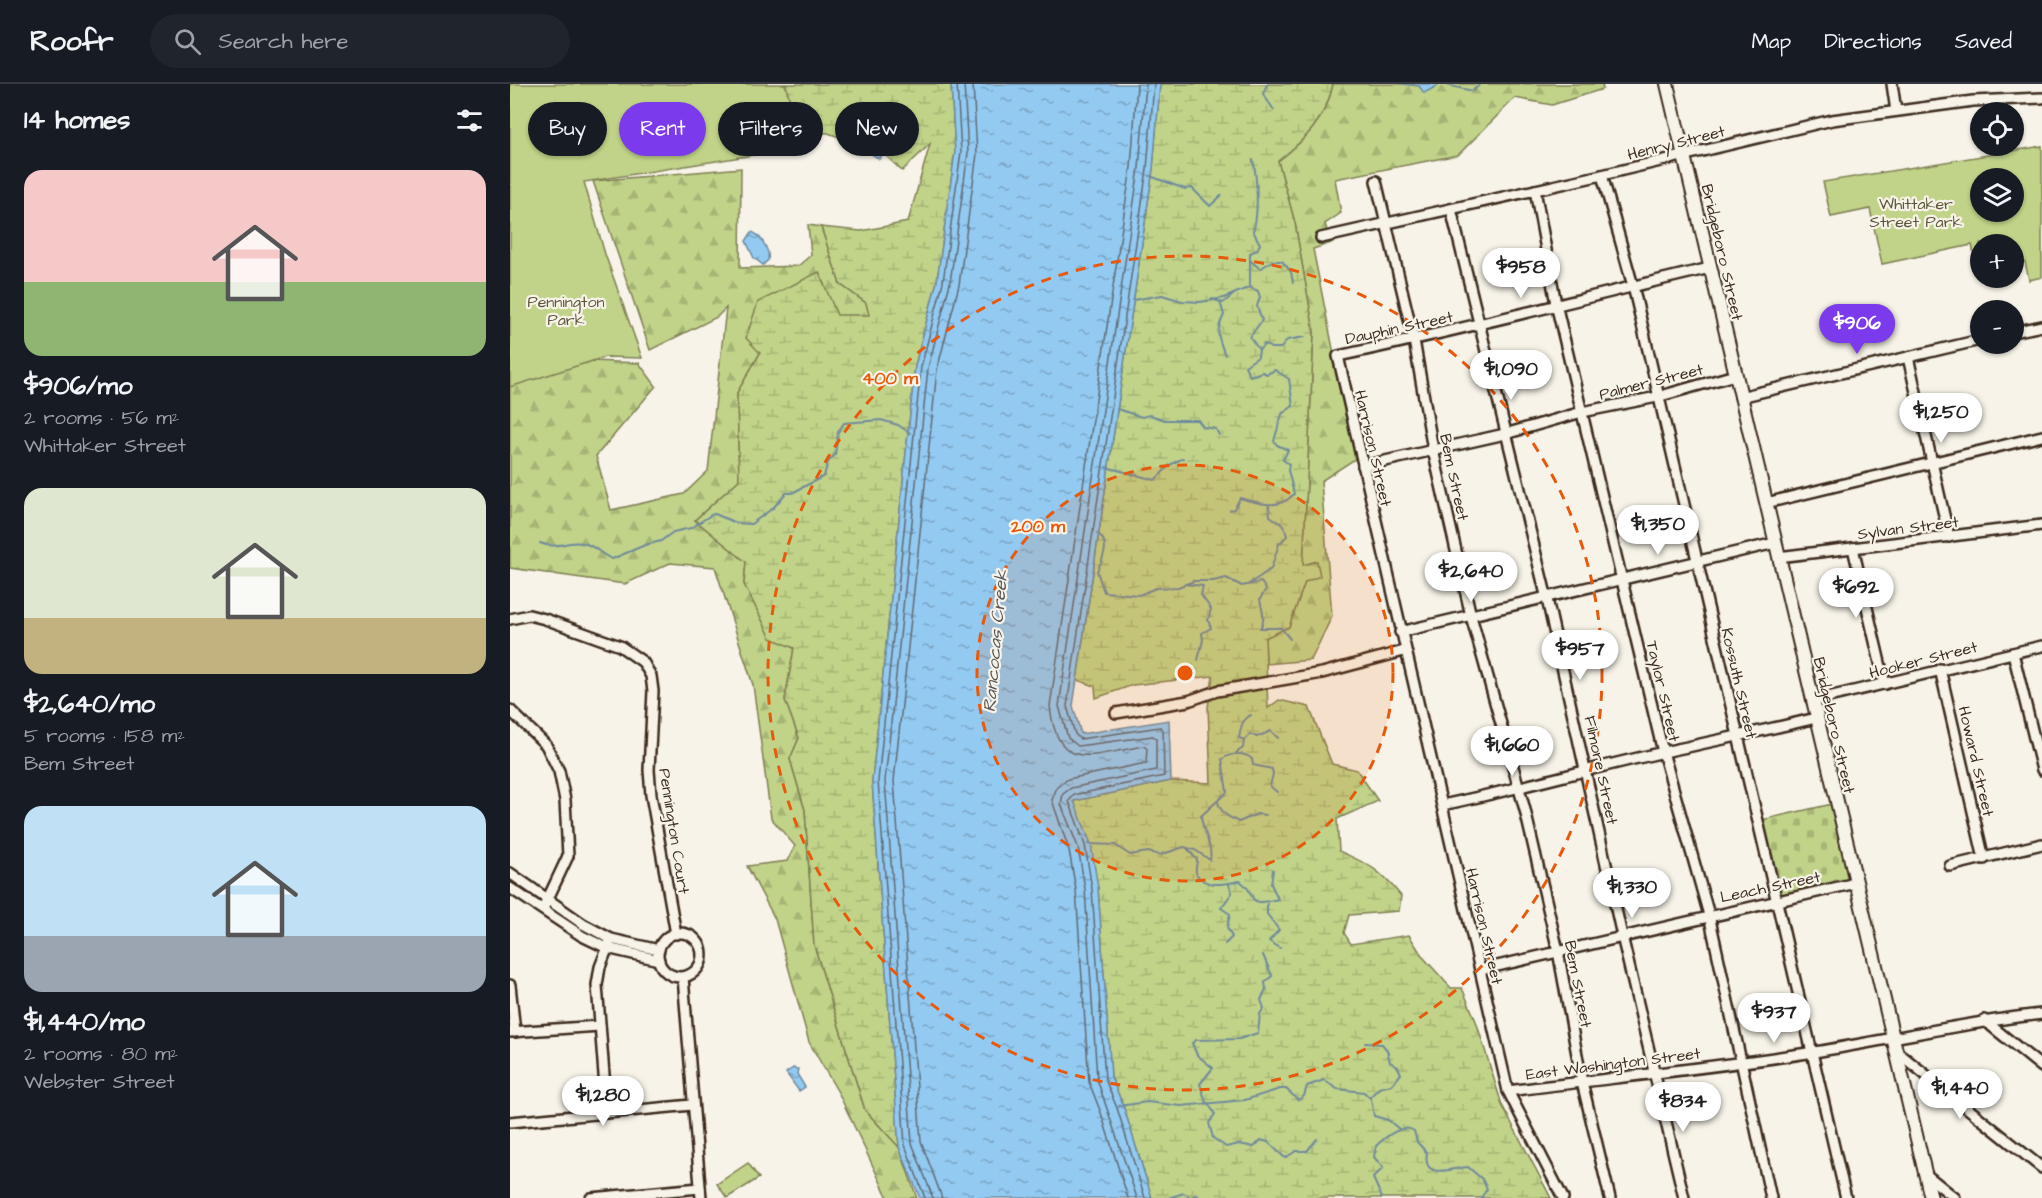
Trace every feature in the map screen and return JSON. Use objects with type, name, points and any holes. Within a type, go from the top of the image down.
[{"type":"main road","name":"Bridgeboro Street","points":[[1667,84],[1929,1198]]},
{"type":"street","points":[[1892,84],[1896,111]]},
{"type":"street","name":"Henry Street","points":[[1321,238],[1386,225],[1832,120],[1973,101],[2042,98]]},
{"type":"street","name":"Kossuth Street","points":[[1602,175],[1633,286],[1657,397],[1846,1198]]},
{"type":"street","name":"Bem Street","points":[[1376,182],[1414,340],[1432,450],[1471,616],[1518,789],[1558,951],[1582,1082],[1610,1198]]},
{"type":"street","name":"Taylor Street","points":[[1535,190],[1556,304],[1662,752],[1709,915],[1771,1198]]},
{"type":"street","name":"Filmore Street","points":[[1451,209],[1547,599],[1587,770],[1622,936],[1684,1198]]},
{"type":"street","name":"Dauphin Street","points":[[1338,356],[1479,325],[1556,304],[1710,268]]},
{"type":"street","points":[[2024,330],[2042,326]]},
{"type":"street","points":[[1740,397],[1970,342]]},
{"type":"street","name":"Harrison Street","points":[[1338,356],[1404,651],[1508,1091],[1563,1198]]},
{"type":"street","points":[[1908,357],[1949,537]]},
{"type":"street","name":"Palmer Street","points":[[1363,466],[1505,434],[1582,412],[1657,397],[1736,375]]},
{"type":"street","points":[[1766,502],[2042,436]]},
{"type":"street","name":"Sylvan Street","points":[[1778,556],[2042,525]]},
{"type":"street","points":[[1400,632],[1547,599],[1696,560],[1775,543]]},
{"type":"street","points":[[1853,548],[1885,684]]},
{"type":"street","name":"Pennington Court","points":[[510,619],[529,615],[620,646],[643,662],[651,676],[653,691],[649,770],[651,795],[676,934]]},
{"type":"street","name":"Hooker Street","points":[[1812,700],[2042,646]]},
{"type":"street","points":[[1116,713],[1188,701],[1217,691],[1322,673],[1404,651]]},
{"type":"street","points":[[2013,653],[2042,770]]},
{"type":"street","name":"Howard Street","points":[[1941,669],[1984,859]]},
{"type":"street","points":[[510,710],[546,745],[559,771],[565,800],[568,856],[543,909]]},
{"type":"street","points":[[1442,806],[1662,752],[1737,738],[1816,718]]},
{"type":"street","points":[[1950,866],[2042,844]]},
{"type":"street","points":[[510,873],[609,944]]},
{"type":"street","name":"Leach Street","points":[[1480,970],[1856,882]]},
{"type":"street","points":[[510,888],[582,936],[659,955]]},
{"type":"street","points":[[676,934],[685,934],[694,938],[702,953],[697,969],[684,977],[667,973],[659,955],[664,940],[676,934]]},
{"type":"street","points":[[607,1113],[597,985],[609,944]]},
{"type":"street","points":[[684,977],[692,1105],[701,1198]]},
{"type":"street","points":[[510,985],[512,1032],[600,1026]]},
{"type":"street","name":"East Washington Street","points":[[1508,1091],[1811,1052],[1894,1045],[1984,1020],[2042,1014]]},
{"type":"street","points":[[1984,1020],[2042,1067]]},
{"type":"street","points":[[1894,1045],[2042,1168]]},
{"type":"street","points":[[510,1122],[692,1105]]},
{"type":"street","points":[[1924,1173],[1955,1198]]},
{"type":"street","points":[[591,1198],[700,1188]]},
{"type":"green space","name":"Pennington Park","points":[[510,84],[785,84],[790,102],[718,102],[718,156],[747,156],[584,182],[605,254],[642,358],[605,357],[510,387]]},
{"type":"green space","points":[[785,84],[951,84],[955,152],[937,281],[915,366],[872,781],[899,1147],[865,1110],[814,945],[805,810],[790,759],[799,738],[785,700],[794,648],[771,638],[744,584],[746,562],[695,520],[739,480],[737,393],[760,353],[746,338],[758,302],[819,272],[837,315],[869,315],[866,303],[840,284],[821,227],[861,231],[908,222],[930,144],[919,155],[919,102],[835,102],[835,135],[823,133],[823,102],[790,102]]},
{"type":"green space","points":[[1160,84],[1333,84],[1325,108],[1313,128],[1278,161],[1295,223],[1314,332],[1303,565],[1317,561],[1320,576],[1305,582],[1289,627],[1265,638],[1268,708],[1279,700],[1309,707],[1332,764],[1357,770],[1378,801],[1337,819],[1339,851],[1366,864],[1386,880],[1401,896],[1399,911],[1349,915],[1344,933],[1351,944],[1409,935],[1423,957],[1451,988],[1462,988],[1476,1021],[1502,1105],[1551,1198],[1152,1198],[1123,1105],[1111,1077],[1098,888],[1074,801],[1171,781],[1211,783],[1208,707],[1213,676],[1133,685],[1096,698],[1095,686],[1077,680],[1153,169]]},
{"type":"green space","points":[[1333,84],[1602,84],[1603,89],[1552,105],[1515,98],[1458,155],[1335,179],[1341,213],[1325,224],[1331,243],[1313,249],[1355,459],[1321,481],[1332,616],[1311,660],[1266,664],[1265,637],[1289,627],[1305,582],[1303,566],[1314,332],[1295,223],[1278,161],[1313,128],[1325,108]]},
{"type":"green space","name":"Whittaker Street Park","points":[[2042,146],[2042,277],[2029,280],[2024,262],[2024,234],[1970,234],[1970,245],[1882,264],[1870,209],[1831,217],[1823,182],[1981,156],[2024,156],[2024,149]]},
{"type":"green space","points":[[886,156],[918,156],[902,171]]},
{"type":"green space","points":[[741,168],[740,268],[798,266],[811,255],[808,225],[821,227],[840,284],[866,303],[870,316],[837,316],[760,353],[737,393],[739,480],[695,520],[746,562],[744,584],[771,637],[794,648],[785,700],[799,738],[790,759],[805,810],[814,945],[865,1110],[899,1147],[917,1198],[888,1198],[839,1094],[809,1042],[775,919],[747,866],[788,861],[795,846],[771,818],[753,685],[715,567],[670,563],[625,584],[510,568],[510,383],[592,361],[639,363],[656,386],[596,456],[611,510],[684,494],[708,471],[726,308],[717,317],[650,350],[593,181]]},
{"type":"green space","points":[[1837,803],[1856,883],[1776,899],[1757,821]]},
{"type":"green space","points":[[748,1163],[759,1178],[727,1198],[717,1184]]},
{"type":"water","name":"Rancocas Creek","points":[[951,84],[1160,84],[1153,169],[1073,706],[1081,734],[1169,720],[1171,781],[1074,801],[1091,844],[1098,888],[1111,1077],[1123,1105],[1152,1198],[920,1198],[899,1147],[872,781],[915,366],[937,281],[955,152]]},
{"type":"water","points":[[1401,84],[1441,84],[1424,93],[1419,86]]},
{"type":"water","points":[[752,232],[759,236],[766,248],[768,260],[763,265],[754,258],[746,241]]},
{"type":"water","points":[[793,1068],[798,1069],[797,1074],[805,1087],[799,1091],[786,1073]]},
{"type":"waterway","points":[[1267,84],[1263,94],[1274,110]]},
{"type":"waterway","points":[[1442,84],[1473,91],[1480,84]]},
{"type":"waterway","points":[[1250,287],[1250,253],[1257,250],[1260,244],[1253,231],[1257,196],[1253,160]]},
{"type":"waterway","points":[[1150,176],[1185,189],[1192,188],[1210,206],[1222,195]]},
{"type":"waterway","points":[[1251,261],[1260,269],[1272,261],[1282,261],[1291,272],[1293,283]]},
{"type":"waterway","points":[[1133,300],[1162,295],[1182,301],[1200,302],[1224,298],[1250,287]]},
{"type":"waterway","points":[[1251,288],[1258,291],[1260,297],[1257,306],[1262,320],[1250,337],[1259,350]]},
{"type":"waterway","points":[[1212,299],[1223,303],[1233,295]]},
{"type":"waterway","points":[[1220,302],[1224,315],[1218,335],[1225,355]]},
{"type":"waterway","points":[[1230,510],[1234,509],[1240,498],[1275,504],[1294,494],[1288,470],[1289,464],[1283,460],[1288,450],[1274,441],[1282,414],[1293,406],[1289,379],[1275,370],[1267,374],[1262,372],[1250,376],[1245,366],[1258,357],[1259,350],[1265,344],[1271,348],[1281,348],[1287,340],[1305,337]]},
{"type":"waterway","points":[[1117,409],[1142,417],[1150,415],[1165,420],[1198,420],[1203,427],[1216,429],[1219,435]]},
{"type":"waterway","points":[[540,543],[551,546],[583,543],[612,559],[661,541],[673,532],[691,528],[711,515],[715,514],[736,523],[751,524],[773,508],[786,493],[792,493],[824,476],[828,462],[835,455],[838,432],[844,423],[881,420],[898,425],[910,433]]},
{"type":"waterway","points":[[1106,467],[1155,480],[1170,465],[1183,458]]},
{"type":"waterway","points":[[1249,584],[1271,569],[1279,544],[1287,536],[1284,526],[1270,516],[1269,506]]},
{"type":"waterway","points":[[1097,533],[1102,537],[1105,547],[1097,571],[1104,592],[1139,595],[1156,588],[1178,587],[1194,581],[1226,578],[1242,586],[1261,582],[1266,589],[1260,599],[1263,617],[1260,628],[1281,628],[1290,639]]},
{"type":"waterway","points":[[1186,584],[1203,586],[1201,595],[1211,609],[1208,620],[1211,628],[1202,633],[1203,640],[1198,660]]},
{"type":"waterway","points":[[1244,740],[1239,738],[1241,728],[1245,719],[1251,715]]},
{"type":"waterway","points":[[1236,753],[1243,748],[1244,740],[1250,734],[1257,737],[1271,731],[1278,738]]},
{"type":"waterway","points":[[1088,844],[1115,845],[1130,855],[1148,852],[1160,855],[1184,847],[1195,850],[1210,860],[1210,849],[1201,816],[1227,792],[1222,759],[1229,755],[1245,755],[1252,759],[1253,765],[1272,769],[1270,786],[1277,792]]},
{"type":"waterway","points":[[1218,802],[1223,812],[1239,822],[1257,814],[1266,815]]},
{"type":"waterway","points":[[1187,848],[1197,860],[1196,872],[1201,879],[1212,884],[1240,881],[1255,901],[1278,899],[1271,884],[1273,870]]},
{"type":"waterway","points":[[1225,944],[1232,937],[1227,928],[1230,914],[1221,908],[1232,893],[1229,884]]},
{"type":"waterway","points":[[1267,904],[1267,914],[1279,930],[1269,941],[1280,948]]},
{"type":"waterway","points":[[1206,1102],[1200,1084],[1213,1068],[1197,1055],[1192,1043],[1196,1040],[1239,1039],[1258,1033],[1260,1014],[1264,1008],[1261,1000],[1266,989],[1265,982],[1272,976],[1263,955]]},
{"type":"waterway","points":[[1365,1043],[1382,1044],[1387,1050],[1390,1062],[1398,1067],[1401,1074],[1391,1085],[1379,1088],[1370,1097]]},
{"type":"waterway","points":[[1119,1106],[1147,1102],[1181,1106],[1245,1100],[1280,1089],[1286,1089],[1298,1100],[1304,1096],[1307,1086],[1324,1080],[1337,1089],[1364,1092],[1371,1099],[1374,1116],[1388,1120],[1399,1129]]},
{"type":"waterway","points":[[1208,1103],[1215,1114],[1209,1123],[1213,1138],[1226,1147],[1239,1144],[1254,1147],[1261,1140],[1268,1142],[1285,1158],[1296,1151],[1307,1151],[1317,1139]]},
{"type":"waterway","points":[[1382,1198],[1373,1178],[1383,1168],[1374,1157],[1376,1146],[1389,1135],[1405,1129],[1414,1131],[1417,1142],[1427,1153],[1429,1167],[1440,1171],[1468,1167],[1482,1179],[1487,1189],[1481,1198]]},
{"type":"waterway","points":[[1168,1198],[1184,1193],[1190,1197],[1197,1195],[1200,1198]]}]
